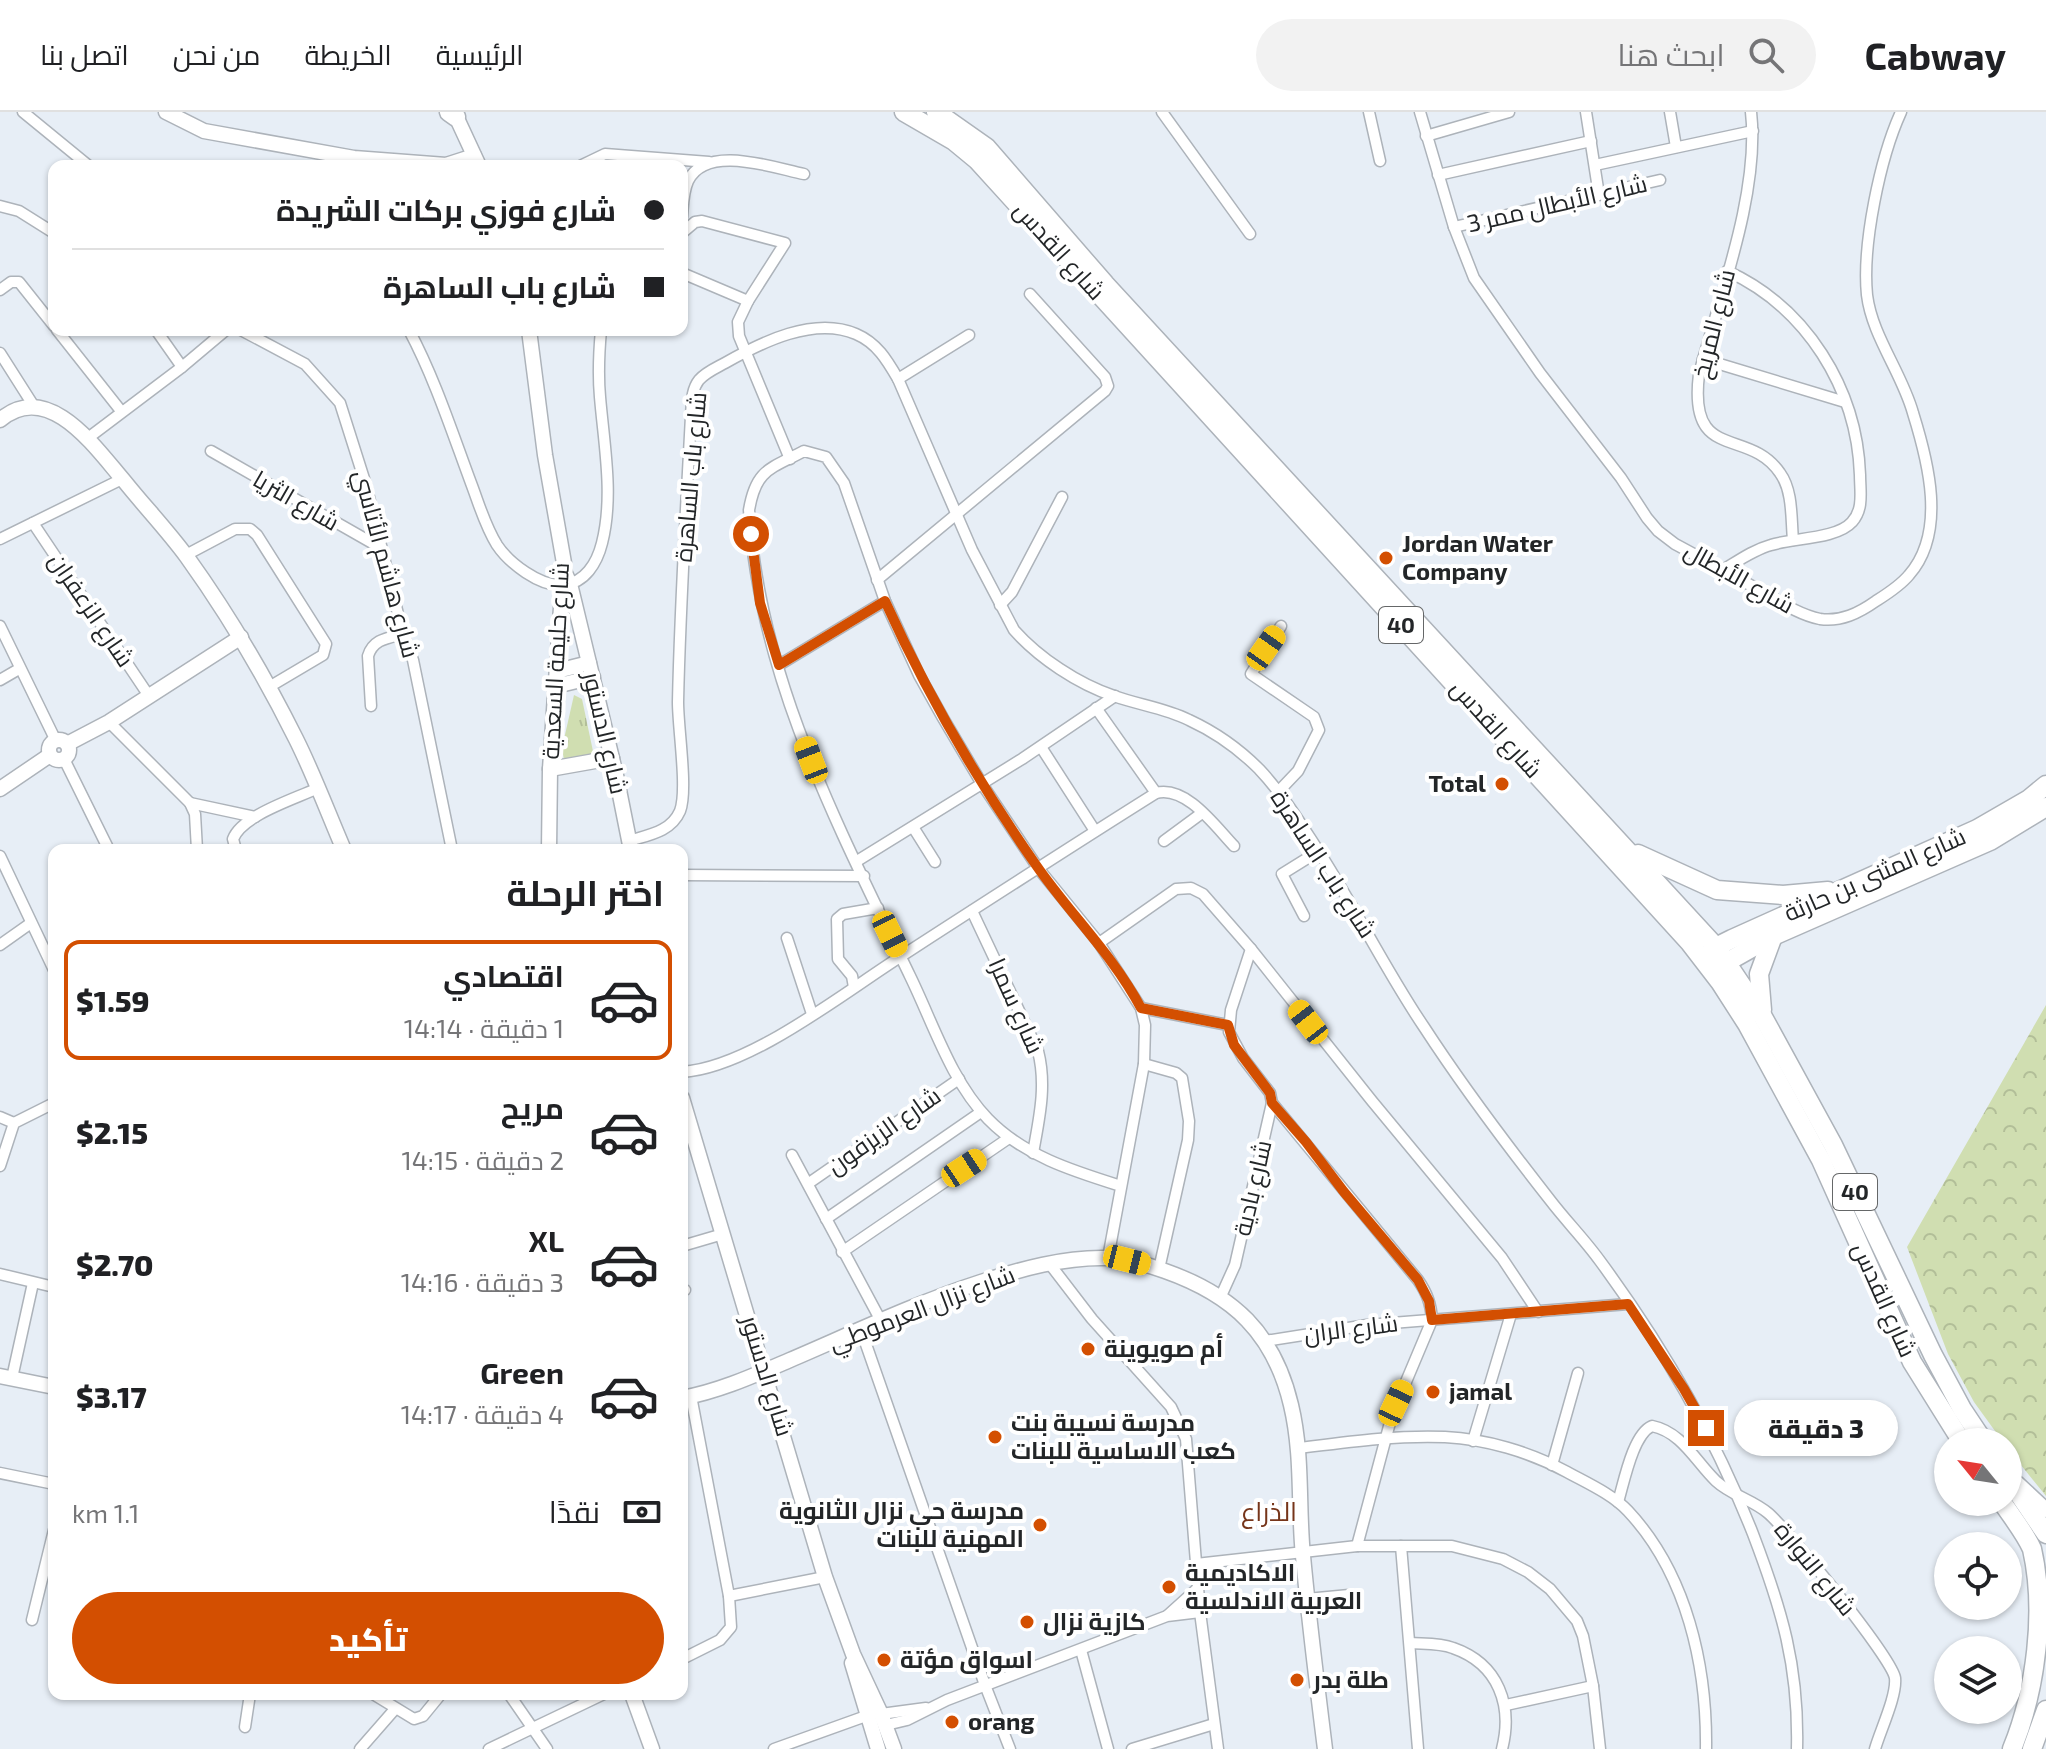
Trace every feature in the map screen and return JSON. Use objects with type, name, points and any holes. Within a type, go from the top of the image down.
[{"type":"highway","name":"شارع القدس","points":[[904,112],[954,141],[977,160],[1296,513],[1714,960],[1763,1017],[1833,1145],[1933,1355],[1975,1428]]},
{"type":"highway","name":"شارع القدس","points":[[936,112],[986,147],[1105,284],[1627,848],[1714,960],[1821,1160],[1912,1362],[1953,1428]]},
{"type":"highway","name":"شارع المثنى بن حارثة","points":[[1714,960],[1847,889],[1977,829],[2029,799],[2046,785]]},
{"type":"highway","name":"شارع المثنى بن حارثة","points":[[1714,960],[1990,841],[2046,807]]},
{"type":"highway","points":[[1627,848],[1717,890],[1783,895],[1847,889]]},
{"type":"highway","points":[[1763,1017],[1759,974],[1773,936]]},
{"type":"highway","points":[[2022,1497],[2046,1534]]},
{"type":"highway","points":[[2011,1516],[2032,1549],[2042,1583],[2041,1646],[2012,1749]]},
{"type":"highway","points":[[2032,1749],[2046,1710]]},
{"type":"street","points":[[23,112],[82,160]]},
{"type":"street","points":[[166,112],[204,131],[380,160]]},
{"type":"street","points":[[1162,112],[1250,234]]},
{"type":"street","points":[[1369,112],[1380,161]]},
{"type":"street","name":"شارع الأبطال","points":[[1420,112],[1454,227],[1474,278],[1647,518],[1675,544],[1800,612],[1833,620],[1848,617],[1894,589],[1909,576],[1926,545],[1931,503],[1929,476],[1913,412],[1869,307],[1866,279],[1879,181],[1901,112]]},
{"type":"street","points":[[1426,136],[1509,112]]},
{"type":"street","points":[[1586,112],[1599,195]]},
{"type":"street","points":[[1670,112],[1676,147]]},
{"type":"street","name":"شارع المريخ","points":[[1751,112],[1753,131],[1749,182],[1703,359],[1697,389],[1699,415],[1711,432],[1763,457],[1779,471],[1788,491],[1793,540]]},
{"type":"street","points":[[453,114],[476,160]]},
{"type":"street","points":[[1595,165],[1753,131]]},
{"type":"street","points":[[1438,175],[1591,141]]},
{"type":"street","points":[[592,160],[605,154],[676,160]]},
{"type":"street","points":[[688,161],[743,160],[804,174]]},
{"type":"street","points":[[688,181],[696,170],[711,163]]},
{"type":"street","name":"شارع الأبطال ممر 3","points":[[1454,227],[1660,180]]},
{"type":"street","points":[[0,206],[19,211],[48,229]]},
{"type":"street","points":[[688,228],[702,221],[785,243],[748,301],[738,324],[745,352],[790,459]]},
{"type":"street","points":[[1723,570],[1752,552],[1848,526],[1859,512],[1856,436],[1845,402],[1820,349],[1791,313],[1751,282],[1727,271]]},
{"type":"street","points":[[688,276],[748,301]]},
{"type":"street","points":[[0,290],[11,282],[19,282],[48,318]]},
{"type":"street","points":[[877,580],[1099,397],[1108,386],[1105,377],[1030,294]]},
{"type":"street","name":"شارع باب الساهرة","points":[[634,844],[668,827],[681,808],[679,676],[693,394],[701,378],[745,352],[796,333],[828,328],[856,335],[883,354],[898,379],[1000,605],[1022,639],[1072,675],[1115,696],[1169,712],[1216,735],[1259,769],[1319,851],[1412,1009],[1441,1052],[1523,1165],[1600,1260],[1696,1409],[1737,1494],[1775,1591],[1790,1650],[1798,1702],[1797,1749]]},
{"type":"street","points":[[898,379],[969,335]]},
{"type":"street","points":[[62,336],[121,411]]},
{"type":"street","points":[[160,336],[182,367]]},
{"type":"street","points":[[88,438],[219,336]]},
{"type":"street","name":"شارع هاشم الأتاسي","points":[[252,336],[305,364],[340,403],[366,485],[419,686],[438,795],[450,844]]},
{"type":"street","points":[[412,336],[439,397],[482,516],[498,547],[533,575],[578,581],[590,570],[602,542],[608,473],[599,382],[601,336]]},
{"type":"street","name":"شارع حليمة السعدية","points":[[530,336],[565,580],[550,769],[549,844]]},
{"type":"street","points":[[0,353],[35,408]]},
{"type":"street","points":[[1703,359],[1845,402]]},
{"type":"street","points":[[0,420],[13,411],[35,408],[61,417],[88,438],[186,555],[241,637],[269,687],[297,741],[341,844]]},
{"type":"street","name":"شارع الثريا","points":[[211,451],[381,548]]},
{"type":"street","points":[[1108,1258],[1144,1064],[1145,1025],[1141,1008],[1099,943],[1038,868],[982,784],[919,675],[885,601],[844,483],[835,466],[826,457],[804,451],[760,477],[752,493],[749,510],[760,603],[789,705],[811,760],[959,1079],[981,1112],[1009,1138],[1033,1153],[1055,1164],[1121,1186]]},
{"type":"street","points":[[0,539],[122,479]]},
{"type":"street","points":[[1000,605],[1012,592],[1062,497]]},
{"type":"street","name":"شارع الزعفران","points":[[33,523],[149,696]]},
{"type":"street","points":[[186,555],[235,529],[250,529],[257,535],[326,644],[325,650],[312,662],[269,687]]},
{"type":"street","name":"شارع الدستور","points":[[565,580],[591,670],[630,844]]},
{"type":"street","points":[[779,665],[885,601]]},
{"type":"street","points":[[0,626],[106,844]]},
{"type":"street","points":[[1278,792],[1298,771],[1319,730],[1314,717],[1251,674],[1281,626]]},
{"type":"street","points":[[371,706],[370,650],[379,641],[403,634]]},
{"type":"street","points":[[0,789],[241,637]]},
{"type":"street","points":[[0,680],[19,669]]},
{"type":"street","points":[[556,679],[591,670]]},
{"type":"street","points":[[857,861],[1041,747],[1115,696]]},
{"type":"street","points":[[1096,708],[1156,793]]},
{"type":"street","points":[[109,722],[190,803],[195,814],[197,844]]},
{"type":"street","points":[[1041,747],[1095,831]]},
{"type":"street","points":[[550,769],[612,758]]},
{"type":"street","points":[[236,844],[235,834],[255,817],[318,788]]},
{"type":"street","points":[[688,1071],[738,1059],[1156,793],[1172,793],[1202,813],[1234,846]]},
{"type":"street","points":[[190,803],[255,817]]},
{"type":"street","points":[[1164,841],[1202,813]]},
{"type":"street","points":[[913,827],[935,862]]},
{"type":"street","points":[[1304,916],[1282,874],[1319,851]]},
{"type":"street","points":[[0,856],[48,958]]},
{"type":"street","points":[[688,875],[864,876]]},
{"type":"street","points":[[1099,943],[1176,889],[1191,888],[1203,894],[1502,1258],[1538,1312]]},
{"type":"street","points":[[854,987],[852,976],[838,959],[837,919],[853,911],[878,908]]},
{"type":"street","name":"شارع سمرا","points":[[972,911],[1038,1051],[1042,1067],[1042,1100],[1033,1153]]},
{"type":"street","points":[[0,945],[31,923]]},
{"type":"street","points":[[787,938],[812,1014]]},
{"type":"street","points":[[1251,949],[1228,1025],[1234,1045],[1270,1093],[1272,1103],[1418,1280],[1429,1301],[1432,1320],[1384,1438],[1357,1546]]},
{"type":"street","points":[[1141,1008],[1228,1025]]},
{"type":"street","points":[[1144,1064],[1176,1073],[1182,1078],[1189,1121],[1188,1140],[1159,1269]]},
{"type":"street","name":"شارع الزيزفون","points":[[809,1183],[959,1079]]},
{"type":"street","name":"شارع بادية","points":[[1221,1296],[1235,1265],[1272,1103]]},
{"type":"street","points":[[0,1166],[14,1123],[48,1106]]},
{"type":"street","points":[[826,1219],[981,1112]]},
{"type":"street","points":[[0,1117],[14,1123]]},
{"type":"street","name":"شارع الدستور","points":[[688,1118],[766,1370],[825,1577],[853,1654],[853,1673],[876,1721],[894,1749]]},
{"type":"street","points":[[842,1252],[1009,1138]]},
{"type":"street","points":[[792,1155],[881,1321]]},
{"type":"street","points":[[688,1244],[723,1234]]},
{"type":"street","name":"شارع نزال العرموطي","points":[[688,1396],[733,1384],[980,1282],[1049,1263],[1108,1258],[1159,1269],[1221,1296],[1247,1319],[1265,1341],[1280,1370],[1291,1403],[1299,1448],[1302,1552],[1325,1749]]},
{"type":"street","points":[[1049,1263],[1092,1319],[1165,1399],[1180,1423],[1189,1454],[1200,1612],[1218,1749]]},
{"type":"street","points":[[0,1274],[48,1286]]},
{"type":"street","points":[[33,1283],[6,1377],[48,1386]]},
{"type":"street","name":"شارع الران","points":[[1265,1341],[1367,1325],[1628,1304]]},
{"type":"street","points":[[1473,1441],[1511,1314]]},
{"type":"street","points":[[861,1330],[1010,1749]]},
{"type":"street","points":[[1552,1465],[1578,1373]]},
{"type":"street","points":[[688,1406],[729,1596],[731,1627],[720,1640],[688,1656]]},
{"type":"street","name":"شارع النوارة","points":[[1618,1502],[1638,1439],[1652,1426],[1675,1437],[1715,1480],[1777,1521],[1892,1670],[1895,1681],[1893,1692],[1875,1749]]},
{"type":"street","points":[[1299,1448],[1384,1438],[1446,1437],[1473,1441],[1520,1452],[1552,1465],[1618,1502],[1637,1522],[1668,1569],[1681,1599],[1701,1669],[1706,1749]]},
{"type":"street","points":[[0,1473],[48,1483]]},
{"type":"street","points":[[2022,1489],[2046,1510]]},
{"type":"street","points":[[1196,1564],[1357,1546],[1452,1546],[1503,1559],[1528,1572],[1550,1589],[1577,1621],[1593,1686],[1600,1749]]},
{"type":"street","points":[[1401,1546],[1418,1749]]},
{"type":"street","points":[[32,1620],[48,1555]]},
{"type":"street","points":[[729,1596],[825,1577]]},
{"type":"street","points":[[1167,1616],[1198,1588]]},
{"type":"street","points":[[1307,1599],[1349,1595]]},
{"type":"street","points":[[774,1749],[876,1721],[907,1720],[985,1685],[1167,1616],[1200,1612]]},
{"type":"street","points":[[1410,1643],[1448,1647],[1478,1660],[1497,1685],[1506,1705],[1502,1749]]},
{"type":"street","points":[[1081,1650],[1108,1749]]},
{"type":"street","points":[[1506,1705],[1593,1686]]},
{"type":"street","points":[[245,1727],[249,1700]]},
{"type":"street","points":[[382,1700],[414,1719],[419,1719],[436,1700]]},
{"type":"street","points":[[513,1700],[547,1749]]},
{"type":"street","points":[[489,1749],[592,1700]]},
{"type":"street","points":[[634,1700],[652,1749]]},
{"type":"street","points":[[360,1749],[395,1709]]},
{"type":"street","name":"شارع الدستور","points":[[876,1721],[878,1749]]},
{"type":"street","points":[[1132,1749],[1214,1724]]},
{"type":"green space","points":[[574,695],[582,699],[594,756],[564,760],[562,748]]},
{"type":"green space","points":[[2046,1005],[2046,1496],[2022,1466],[2022,1428],[1993,1428],[1974,1402],[1948,1354],[1907,1247]]},
{"type":"place","name":"Jordan Water Company","points":[[1386,558]]},
{"type":"place","name":"Total","points":[[1502,784]]},
{"type":"place","name":"أم صويوينة","points":[[1088,1349]]},
{"type":"place","name":"jamal","points":[[1433,1392]]},
{"type":"place","name":"مدرسة نسيبة بنت كعب الاساسية للبنات","points":[[995,1437]]},
{"type":"place","name":"مدرسة حي نزال الثانوية المهنية للبنات","points":[[1040,1525]]},
{"type":"place","name":"الاكاديمية العربية الاندلسية","points":[[1169,1587]]},
{"type":"place","name":"كازية نزال","points":[[1027,1622]]},
{"type":"place","name":"اسواق مؤتة","points":[[884,1660]]},
{"type":"place","name":"طلة بدر","points":[[1297,1680]]},
{"type":"place","name":"orang","points":[[952,1722]]},
{"type":"district","name":"الذراع","points":[[1269,1512]]},
{"type":"route","points":[[751,534],[760,603],[779,665],[885,601],[919,675],[982,784],[1038,868],[1099,943],[1141,1008],[1228,1025],[1234,1045],[1270,1093],[1272,1103],[1418,1280],[1426,1292],[1432,1320],[1628,1304],[1706,1428]]}]
